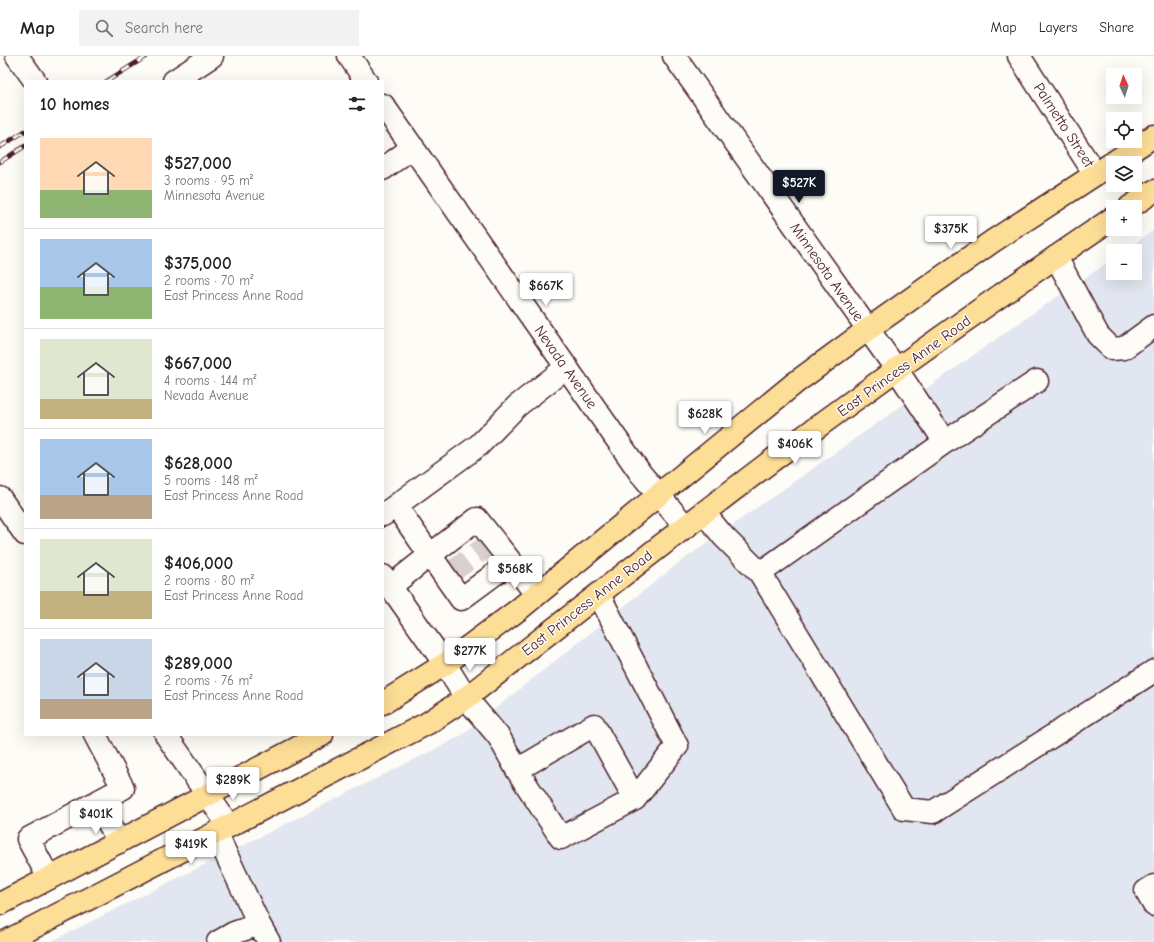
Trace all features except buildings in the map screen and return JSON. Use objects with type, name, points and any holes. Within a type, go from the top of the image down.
[{"type":"main road","points":[[384,702],[445,664],[536,594],[795,383],[867,330],[993,241],[1154,136]]},
{"type":"main road","points":[[1140,200],[1154,191]]},
{"type":"main road","name":"East Princess Anne Road","points":[[5,942],[428,723],[466,698],[786,451],[897,370],[1106,223]]},
{"type":"main road","points":[[0,904],[320,736]]},
{"type":"street","points":[[17,56],[35,80]]},
{"type":"street","points":[[176,80],[212,56]]},
{"type":"street","points":[[349,56],[365,80]]},
{"type":"street","name":"Minnesota Avenue","points":[[674,56],[867,330],[897,370],[945,442]]},
{"type":"street","name":"Palmetto Street","points":[[1019,56],[1095,174]]},
{"type":"street","name":"Nevada Avenue","points":[[384,106],[641,474],[686,527]]},
{"type":"street","points":[[384,168],[413,147]]},
{"type":"street","points":[[1056,257],[1098,335],[1112,349],[1124,348],[1154,326]]},
{"type":"street","points":[[511,562],[461,599],[447,576],[389,510],[479,445],[517,406],[567,367]]},
{"type":"street","points":[[760,573],[945,442],[1037,381]]},
{"type":"street","points":[[0,498],[24,533]]},
{"type":"street","points":[[704,513],[724,537],[760,573],[904,809],[933,812],[1154,671]]},
{"type":"street","points":[[536,594],[511,562],[489,544],[477,519],[430,555],[387,581],[445,664],[466,698],[499,737],[561,838],[635,799],[677,746],[599,595]]},
{"type":"street","points":[[518,770],[594,725],[635,799]]},
{"type":"street","points":[[49,878],[28,839],[124,788],[96,736]]},
{"type":"street","points":[[167,736],[208,795],[264,933],[234,934],[218,942]]},
{"type":"street","points":[[97,802],[119,842]]},
{"type":"street","points":[[1154,886],[1146,891],[1154,905]]},
{"type":"shaded area","points":[[1154,230],[1154,942],[50,942],[459,737],[680,562],[1032,314],[1106,264],[1106,280],[1142,280],[1142,244],[1134,244]]},
{"type":"tunnel","points":[[449,574],[484,548]]},
{"type":"railway","points":[[109,80],[147,56]]},
{"type":"railway","points":[[0,147],[24,132]]},
{"type":"railway","points":[[0,162],[24,147]]}]
